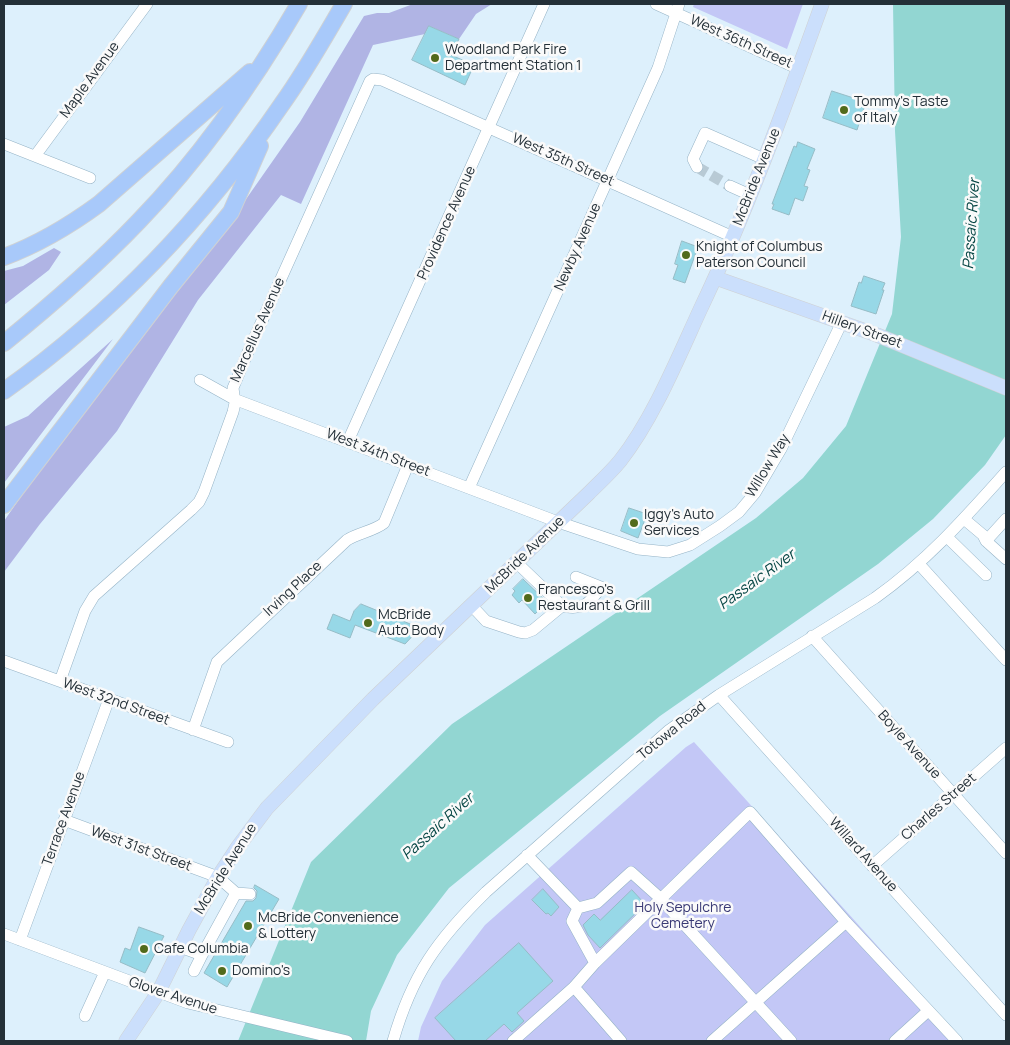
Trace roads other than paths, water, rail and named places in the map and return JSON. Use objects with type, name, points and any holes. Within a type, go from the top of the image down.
[{"type":"highway","points":[[4,343],[66,292],[140,220],[194,158],[244,92],[299,4]]},
{"type":"highway","points":[[4,391],[77,333],[113,301],[162,253],[213,196],[274,117],[304,72],[344,4]]},
{"type":"highway","points":[[4,257],[47,238],[99,204],[267,57]]},
{"type":"highway","points":[[4,505],[171,286],[231,212],[274,117]]},
{"type":"main road","name":"McBride Avenue","points":[[126,1041],[158,993],[180,947],[218,877],[252,826],[284,789],[373,699],[517,563],[619,462],[634,442],[674,366],[716,278],[799,69],[822,4]]},
{"type":"main road","name":"Hillery Street","points":[[716,278],[877,335],[1006,388]]},
{"type":"street","name":"Maple Avenue","points":[[35,156],[147,4]]},
{"type":"street","name":"Providence Avenue","points":[[348,441],[544,4]]},
{"type":"street","name":"West 36th Street","points":[[656,4],[678,8],[799,69]]},
{"type":"street","name":"Newby Avenue","points":[[469,488],[658,68],[678,8]]},
{"type":"street","name":"Marcellus Avenue","points":[[60,681],[85,611],[94,596],[199,502],[233,412],[233,388],[370,81],[377,78],[392,84]]},
{"type":"street","name":"West 35th Street","points":[[392,84],[733,237]]},
{"type":"street","points":[[698,167],[693,160],[705,134],[764,159]]},
{"type":"street","points":[[4,144],[90,178]]},
{"type":"street","points":[[730,186],[750,195]]},
{"type":"street","name":"Willow Way","points":[[558,522],[638,549],[655,552],[668,552],[680,549],[690,545],[720,526],[739,512],[755,493],[781,448],[842,322]]},
{"type":"street","name":"West 34th Street","points":[[200,380],[234,399],[558,522]]},
{"type":"street","name":"Irving Place","points":[[193,730],[217,662],[347,540],[358,533],[384,523],[408,465]]},
{"type":"street","name":"Totowa Road","points":[[393,1041],[403,1007],[421,970],[434,948],[464,913],[668,731],[719,695],[875,598],[919,564],[947,537],[1006,472]]},
{"type":"street","points":[[964,519],[1006,559]]},
{"type":"street","points":[[986,541],[1006,519]]},
{"type":"street","points":[[947,537],[986,575]]},
{"type":"street","points":[[517,563],[562,606],[577,607],[590,602],[601,587],[576,577]]},
{"type":"street","points":[[919,564],[1006,660]]},
{"type":"street","points":[[472,606],[486,621],[519,632],[526,632],[533,630],[562,606]]},
{"type":"street","name":"Boyle Avenue","points":[[812,636],[1006,853]]},
{"type":"street","name":"West 32nd Street","points":[[4,661],[228,742]]},
{"type":"street","name":"Willard Avenue","points":[[719,695],[1006,1015]]},
{"type":"street","name":"Terrace Avenue","points":[[20,940],[109,699]]},
{"type":"street","name":"Charles Street","points":[[872,866],[1006,748]]},
{"type":"street","points":[[513,1041],[574,987],[594,963],[750,812],[846,922],[957,1041]]},
{"type":"street","name":"West 31st Street","points":[[64,820],[218,877]]},
{"type":"street","points":[[528,855],[578,908]]},
{"type":"street","points":[[578,908],[597,903],[631,872],[660,898],[791,1041]]},
{"type":"street","points":[[218,877],[236,893],[250,894]]},
{"type":"street","points":[[194,970],[236,893]]},
{"type":"street","points":[[578,908],[572,921],[594,963]]},
{"type":"street","points":[[712,1041],[846,922]]},
{"type":"street","name":"Glover Avenue","points":[[4,934],[188,1003],[347,1041]]},
{"type":"street","points":[[180,947],[202,955]]},
{"type":"street","points":[[85,1016],[105,972]]},
{"type":"street","points":[[574,987],[622,1041]]},
{"type":"street","points":[[895,1041],[928,1011]]},
{"type":"water","name":"Passaic River","points":[[893,4],[1006,4],[1006,435],[985,465],[933,519],[878,564],[660,716],[449,888],[397,955],[371,1011],[366,1041],[238,1041],[311,862],[452,724],[756,518],[803,478],[846,426],[892,314],[901,237],[895,131]]},
{"type":"tunnel","points":[[697,167],[730,186]]},
{"type":"place","name":"Woodland Park Fire Department Station 1","points":[[435,58]]},
{"type":"place","name":"Tommy's Taste of Italy","points":[[844,110]]},
{"type":"place","name":"Knight of Columbus Paterson Council","points":[[686,255]]},
{"type":"place","name":"Iggy's Auto Services","points":[[634,523]]},
{"type":"place","name":"Francesco's Restaurant & Grill","points":[[528,598]]},
{"type":"place","name":"McBride Auto Body","points":[[368,623]]},
{"type":"place","name":"McBride Convenience & Lottery","points":[[248,926]]},
{"type":"place","name":"Cafe Columbia","points":[[144,949]]},
{"type":"place","name":"Domino's","points":[[222,971]]},
{"type":"park label","name":"Holy Sepulchre Cemetery","points":[[683,916]]}]
